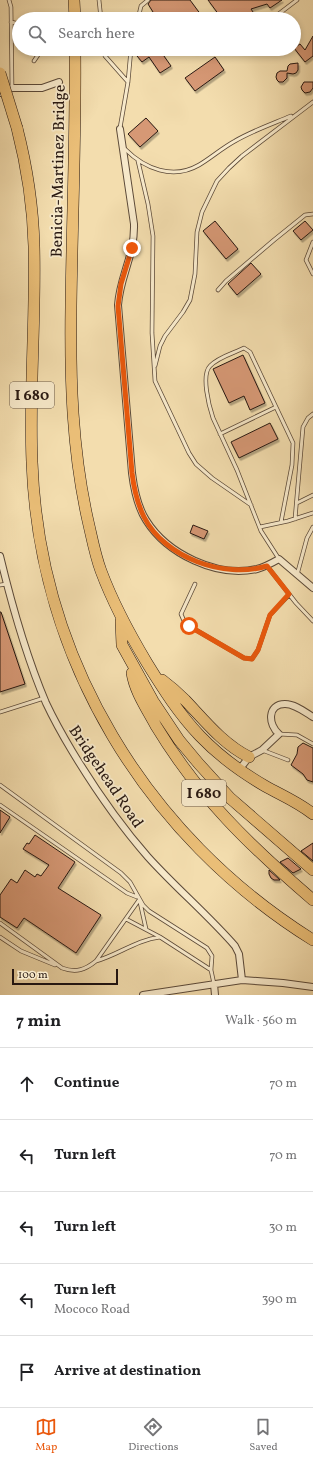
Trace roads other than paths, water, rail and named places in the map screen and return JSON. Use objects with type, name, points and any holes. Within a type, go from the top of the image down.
[{"type":"highway","points":[[74,0],[75,12]]},
{"type":"highway","name":"Benicia-Martinez Bridge","points":[[75,56],[71,294],[72,402],[77,456],[86,510],[101,570],[120,616]]},
{"type":"highway","name":"I 680","points":[[0,74],[17,128],[28,182],[34,244],[32,446],[37,523],[46,569],[68,643],[86,686],[107,727],[140,779],[164,810],[189,839],[234,882],[270,911],[313,940]]},
{"type":"highway","name":"I 680","points":[[120,616],[122,645],[161,714],[199,764],[242,809],[313,870]]},
{"type":"highway","name":"I 680","points":[[120,616],[169,698],[194,729],[216,752],[239,770],[267,787],[293,800],[313,814]]},
{"type":"highway","name":"I 680","points":[[130,661],[133,682],[138,694],[160,732],[191,776],[211,802],[240,834],[313,900]]},
{"type":"highway","points":[[152,670],[185,700],[219,736],[249,757]]},
{"type":"street","points":[[0,93],[12,88],[42,88],[59,82]]},
{"type":"street","points":[[120,128],[133,218],[134,236],[130,258],[120,290],[118,306],[132,473],[136,497],[145,518],[152,529],[174,549],[188,558],[206,565],[224,569],[249,570],[267,566],[279,559],[313,588]]},
{"type":"street","name":"Bridgehead Road","points":[[0,556],[22,637],[44,698],[62,733],[86,775],[107,806],[148,857],[235,946],[239,954],[242,980]]},
{"type":"street","points":[[239,770],[249,757],[262,750],[279,734],[272,727],[270,720],[273,710],[278,705],[289,704],[313,717]]},
{"type":"street","points":[[143,995],[242,980],[313,987]]},
{"type":"street","points":[[214,984],[215,995]]},
{"type":"lane","points":[[8,0],[11,7],[12,88]]},
{"type":"lane","points":[[99,0],[100,12]]},
{"type":"lane","points":[[140,12],[141,6],[148,0]]},
{"type":"lane","points":[[281,12],[297,0]]},
{"type":"lane","points":[[34,61],[37,56]]},
{"type":"lane","points":[[105,56],[128,82]]},
{"type":"lane","points":[[120,128],[128,82],[130,56]]},
{"type":"lane","points":[[154,370],[160,346],[165,336],[184,312],[190,300],[195,274],[197,232],[202,212],[217,181],[242,156],[313,102]]},
{"type":"lane","points":[[122,147],[138,161],[150,167],[170,172],[180,172],[200,165],[237,140],[296,114]]},
{"type":"lane","points":[[138,161],[148,204],[153,236],[152,333],[155,381],[159,392],[196,464],[212,478],[251,505]]},
{"type":"lane","points":[[218,290],[226,281],[305,215],[313,214]]},
{"type":"lane","points":[[313,242],[306,260],[313,274]]},
{"type":"lane","points":[[279,559],[271,548],[260,527],[210,409],[206,378],[207,371],[215,362],[244,348],[250,352],[293,443],[292,464],[281,522]]},
{"type":"lane","points":[[220,434],[276,407]]},
{"type":"lane","points":[[295,518],[302,427],[308,418],[313,414]]},
{"type":"lane","points":[[297,503],[313,495]]},
{"type":"lane","points":[[260,527],[313,513]]},
{"type":"lane","points":[[297,575],[307,538],[313,527]]},
{"type":"lane","points":[[267,566],[313,621]]},
{"type":"lane","points":[[0,586],[7,584]]},
{"type":"lane","points":[[195,584],[182,614],[184,621],[189,626],[244,658],[252,659],[258,650],[270,615],[289,594]]},
{"type":"lane","points":[[0,712],[44,698]]},
{"type":"lane","points":[[279,734],[297,735],[313,744]]},
{"type":"lane","points":[[262,750],[288,760]]},
{"type":"lane","points":[[0,785],[112,866],[130,882],[138,898],[146,930]]},
{"type":"lane","points":[[0,805],[127,893],[138,898],[149,911],[207,948],[212,956],[211,970],[214,984]]},
{"type":"lane","points":[[0,937],[22,951],[62,968],[82,971],[96,961],[126,919],[138,898]]},
{"type":"lane","points":[[126,919],[160,937],[211,970]]},
{"type":"lane","points":[[0,923],[62,968]]},
{"type":"lane","points":[[96,961],[107,958],[141,942],[160,937]]}]
